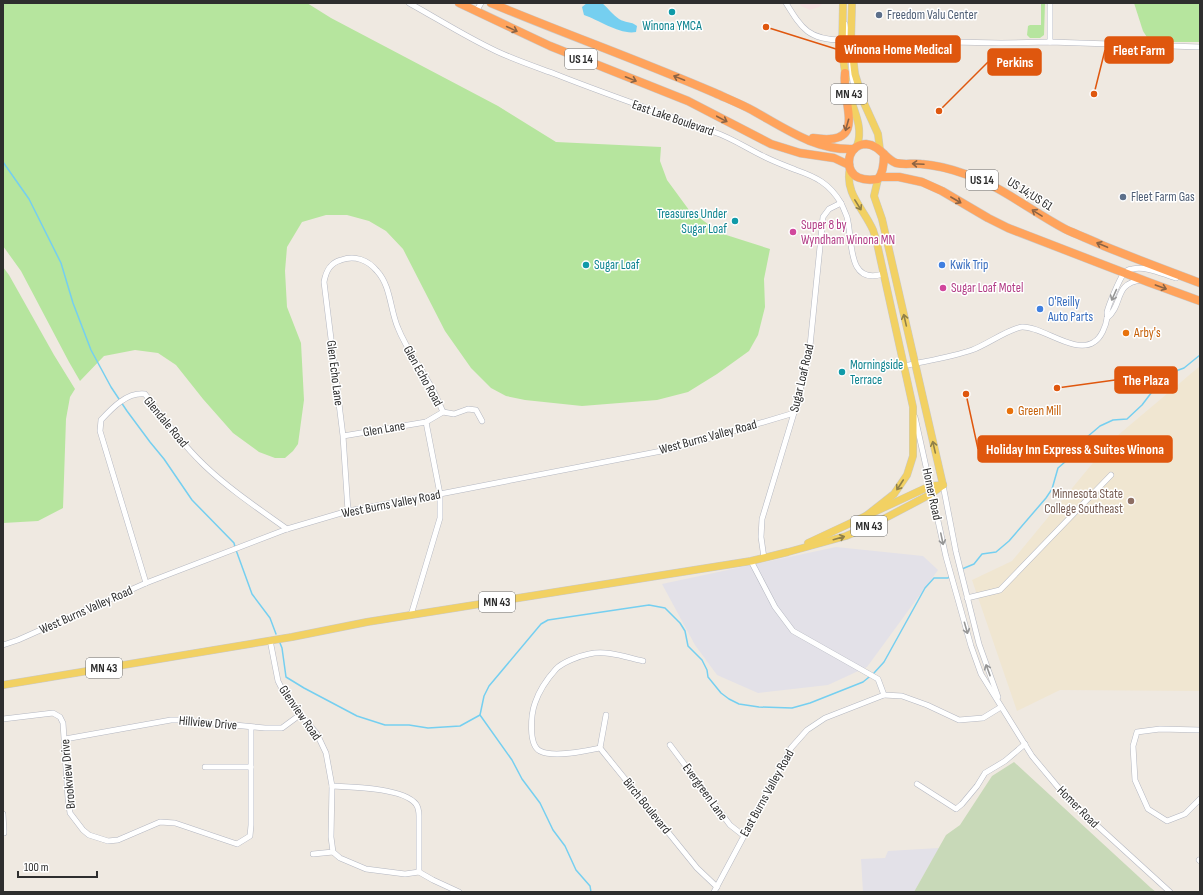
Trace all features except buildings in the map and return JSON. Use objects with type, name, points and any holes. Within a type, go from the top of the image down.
[{"type":"highway","name":"US 14","points":[[459,3],[550,46],[688,101],[771,144],[800,152],[834,158],[850,166],[854,174],[862,180],[899,177],[922,182],[1008,228],[1200,301]]},
{"type":"highway","name":"US 14;US 61","points":[[491,3],[715,93],[747,108],[787,131],[817,144],[832,147],[856,148],[863,144],[870,145],[882,152],[894,162],[938,166],[978,179],[1004,192],[1071,232],[1185,278]]},
{"type":"highway","points":[[787,131],[813,138],[828,140],[837,138],[845,132],[848,127],[849,117],[844,88],[845,73]]},
{"type":"highway","points":[[850,166],[850,157],[856,148]]},
{"type":"highway","points":[[879,178],[884,163],[882,152]]},
{"type":"highway","name":"US 14","points":[[1185,278],[1200,283]]},
{"type":"main road","name":"MN 43","points":[[844,3],[842,40],[845,73],[850,98],[859,126],[859,137],[856,148]]},
{"type":"main road","name":"MN 43","points":[[852,3],[852,40],[855,74],[864,103],[878,134],[882,152]]},
{"type":"main road","name":"MN 43","points":[[850,166],[848,176],[853,196],[873,230],[883,274]]},
{"type":"main road","name":"Homer Road","points":[[879,178],[874,196],[882,219],[943,485]]},
{"type":"main road","name":"Homer Road","points":[[883,274],[913,407]]},
{"type":"main road","name":"MN 43","points":[[866,516],[894,494],[907,475],[913,456],[913,407]]},
{"type":"main road","name":"MN 43","points":[[788,552],[930,486],[943,485]]},
{"type":"main road","name":"MN 43","points":[[3,685],[411,615],[751,561],[846,536],[874,524],[932,494],[943,485]]},
{"type":"street","name":"East Lake Boulevard","points":[[409,3],[496,52],[597,91],[715,132],[777,163],[814,177],[829,186],[847,216],[852,254],[857,268],[868,276],[883,274]]},
{"type":"street","points":[[476,12],[481,3]]},
{"type":"street","points":[[786,3],[796,21],[813,36],[842,40],[846,45],[849,51],[852,80],[855,90],[858,98],[864,103]]},
{"type":"street","points":[[844,3],[846,29],[852,40],[1007,43],[1050,42],[1200,47]]},
{"type":"street","points":[[1050,3],[1050,42]]},
{"type":"street","name":"Sugar Loaf Road","points":[[764,558],[761,537],[762,519],[794,413],[809,356],[824,217],[829,210],[841,204]]},
{"type":"street","name":"Glen Echo Road","points":[[358,258],[370,264],[378,272],[386,286],[398,328],[411,356],[434,391],[443,412],[426,422],[440,494],[440,518],[411,615]]},
{"type":"street","name":"Glen Echo Lane","points":[[348,511],[343,436],[324,282],[327,270],[335,263],[342,260],[358,258]]},
{"type":"street","points":[[904,366],[971,350],[1021,327],[1070,343],[1081,345],[1091,344],[1099,338],[1107,318],[1107,313],[1111,302],[1124,273],[1127,270],[1139,268],[1175,278],[1185,278]]},
{"type":"street","points":[[1107,318],[1114,311],[1125,286],[1133,281],[1142,280]]},
{"type":"street","name":"Glendale Road","points":[[146,583],[100,431],[100,420],[112,408],[126,398],[138,394],[145,394],[177,436],[205,466],[226,484],[288,529]]},
{"type":"street","name":"Homer Road","points":[[913,407],[946,558],[971,646],[981,674],[1032,756],[1066,798],[1170,892]]},
{"type":"street","points":[[443,412],[454,414],[468,409],[476,410],[482,421]]},
{"type":"street","name":"West Burns Valley Road","points":[[3,645],[18,640],[146,583],[288,529],[348,511],[677,448],[794,413]]},
{"type":"street","name":"Glen Lane","points":[[343,436],[426,422]]},
{"type":"street","points":[[967,598],[1000,590],[1110,475]]},
{"type":"street","name":"Homer Road","points":[[943,485],[956,552],[979,644],[1001,707]]},
{"type":"street","points":[[751,561],[775,607],[793,631],[878,679],[884,695],[902,696],[927,705],[959,720],[983,718],[1001,707]]},
{"type":"street","name":"Glenview Road","points":[[270,640],[278,681],[286,697],[317,734],[326,753],[332,786],[331,832],[333,852]]},
{"type":"street","points":[[606,715],[600,748],[571,753],[549,754],[539,751],[532,742],[531,728],[534,703],[544,684],[557,668],[571,660],[589,654],[609,653],[643,661]]},
{"type":"street","name":"East Burns Valley Road","points":[[716,890],[791,748],[807,730],[825,718],[884,695]]},
{"type":"street","name":"Brookview Drive","points":[[3,719],[53,713],[60,717],[63,723],[65,739],[70,813],[83,830],[89,835],[108,841],[118,840],[160,822],[175,823],[237,844],[250,836],[251,727]]},
{"type":"street","name":"Hillview Drive","points":[[65,739],[176,720],[251,727],[282,728],[301,714]]},
{"type":"street","points":[[1200,730],[1160,729],[1137,732],[1133,746],[1136,780],[1148,809],[1167,821],[1185,814],[1200,799]]},
{"type":"street","points":[[917,784],[956,809],[972,792],[985,773],[1005,761],[1025,744]]},
{"type":"street","name":"Evergreen Lane","points":[[670,745],[730,825],[744,836]]},
{"type":"street","name":"Birch Boulevard","points":[[600,748],[716,890]]},
{"type":"street","points":[[205,767],[251,767]]},
{"type":"street","points":[[332,786],[364,788],[399,794],[415,803],[418,808],[419,816],[419,872]]},
{"type":"street","points":[[3,814],[4,833]]},
{"type":"street","points":[[313,854],[333,852],[340,858],[366,869],[405,874],[419,872],[459,892]]},
{"type":"shaded area","points":[[799,3],[823,3],[819,7],[810,10],[801,6]]},
{"type":"shaded area","name":"Minnesota State College Southeast","points":[[1200,366],[1200,691],[1060,690],[1017,711],[972,580],[1012,561],[1111,441]]},
{"type":"shaded area","points":[[836,547],[923,556],[938,570],[867,667],[828,685],[758,693],[717,675],[695,645],[662,584]]},
{"type":"shaded area","points":[[939,848],[914,892],[863,892],[861,859],[885,858],[888,851]]},
{"type":"green space","points":[[3,3],[307,3],[331,18],[498,106],[556,142],[661,147],[660,161],[667,180],[689,210],[720,233],[770,249],[764,279],[765,307],[758,335],[749,351],[717,374],[688,392],[657,400],[582,406],[525,400],[506,396],[491,388],[471,368],[445,331],[403,249],[386,231],[369,221],[347,215],[326,215],[302,222],[287,247],[285,271],[287,307],[301,343],[304,400],[298,444],[285,458],[275,458],[259,452],[233,433],[176,365],[158,353],[135,350],[104,356],[80,381],[21,271],[3,246]]},
{"type":"green space","points":[[1041,3],[1045,3],[1044,35],[1040,38],[1030,38],[1027,35],[1028,26],[1041,25]]},
{"type":"green space","points":[[1134,3],[1200,3],[1200,42],[1150,42],[1143,31]]},
{"type":"green space","points":[[3,267],[75,389],[70,397],[66,419],[63,508],[38,521],[3,523]]},
{"type":"green space","points":[[1014,762],[1156,892],[914,892],[946,835],[960,825],[992,776]]},
{"type":"water","points":[[587,3],[602,3],[619,19],[637,26],[636,32],[616,29],[584,15],[582,7]]},
{"type":"waterway","points":[[3,162],[29,199],[61,263],[73,303],[91,350],[111,387],[192,500],[234,543],[235,547]]},
{"type":"waterway","points":[[962,569],[974,564],[982,554],[996,552],[1009,541],[1046,498],[1052,489],[1058,468],[1073,455],[1080,443],[1100,426],[1113,420],[1127,419],[1142,405],[1161,380],[1173,372],[1184,368],[1200,355]]},
{"type":"waterway","points":[[236,550],[252,594],[270,618],[276,634]]},
{"type":"waterway","points":[[591,892],[590,886],[576,870],[565,846],[553,830],[540,803],[522,779],[512,760],[480,715],[484,696],[489,686],[541,624],[548,620],[649,605],[665,608],[680,623],[685,631],[688,646],[702,660],[707,670],[708,677],[721,693],[739,704],[759,707],[792,708],[810,703],[863,682],[874,673],[884,662],[925,588],[934,578],[948,578],[950,576]]},
{"type":"waterway","points":[[280,643],[286,677],[357,716],[385,725],[409,725],[428,728],[460,726],[480,715]]},
{"type":"place","name":"Winona YMCA","points":[[672,12]]},
{"type":"place","name":"Freedom Valu Center","points":[[879,15]]},
{"type":"place","name":"Winona Home Medical","points":[[766,27]]},
{"type":"place","name":"Fleet Farm","points":[[1094,94]]},
{"type":"place","name":"Perkins","points":[[939,111]]},
{"type":"place","name":"Fleet Farm Gas","points":[[1123,197]]},
{"type":"place","name":"Treasures Under Sugar Loaf","points":[[735,221]]},
{"type":"place","name":"Super 8 by Wyndham Winona MN","points":[[793,232]]},
{"type":"place","name":"Sugar Loaf","points":[[586,265]]},
{"type":"place","name":"Kwik Trip","points":[[942,265]]},
{"type":"place","name":"Sugar Loaf Motel","points":[[943,288]]},
{"type":"place","name":"O'Reilly Auto Parts","points":[[1040,309]]},
{"type":"place","name":"Arby's","points":[[1126,333]]},
{"type":"place","name":"Morningside Terrace","points":[[842,372]]},
{"type":"place","name":"The Plaza","points":[[1057,388]]},
{"type":"place","name":"Holiday Inn Express & Suites Winona","points":[[966,394]]},
{"type":"place","name":"Green Mill","points":[[1010,411]]},
{"type":"place","name":"Minnesota State College Southeast","points":[[1131,501]]}]
